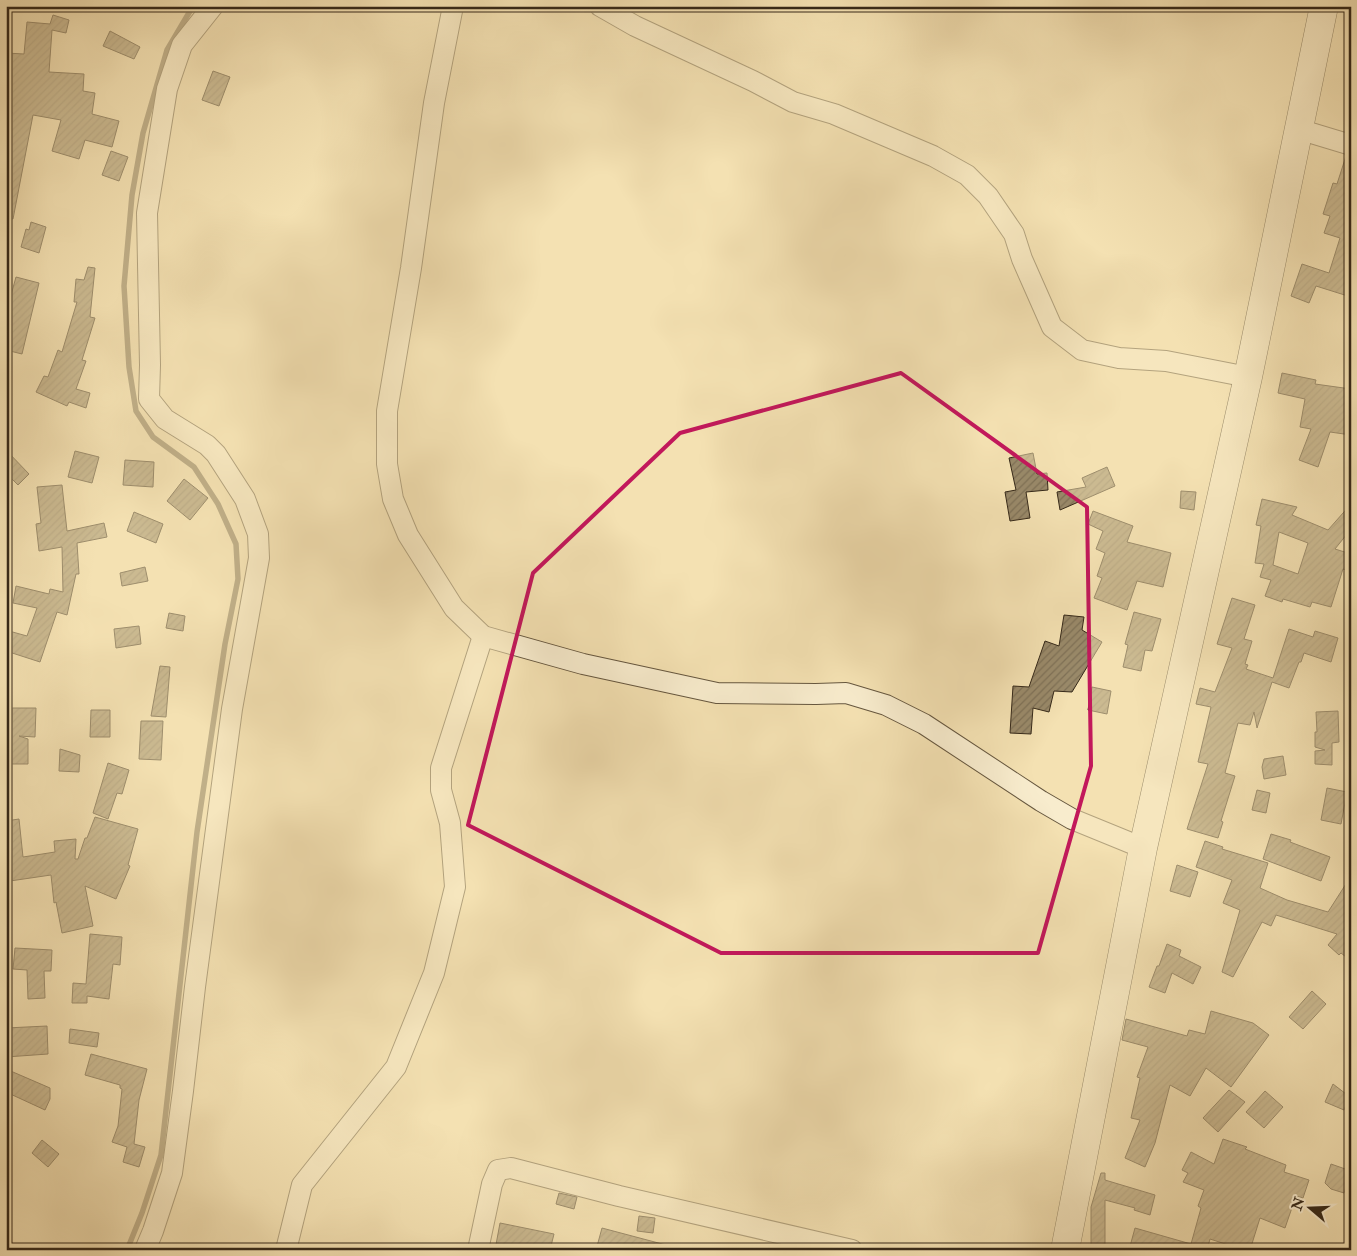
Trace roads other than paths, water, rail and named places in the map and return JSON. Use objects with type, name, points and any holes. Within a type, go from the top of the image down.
[{"type":"main road","points":[[1065,1250],[1143,848],[1248,377],[1324,6]]},
{"type":"street","points":[[145,1250],[172,1173],[194,987],[232,709],[260,558],[258,534],[245,499],[216,454],[207,444],[165,419],[149,399],[147,213],[167,89],[182,45],[213,6]]},
{"type":"street","points":[[453,6],[434,102],[411,268],[392,376],[387,411],[387,464],[393,499],[408,535],[454,608],[483,636],[583,664],[717,693],[846,693],[886,705],[924,724],[1041,801],[1072,819],[1143,848]]},
{"type":"street","points":[[600,6],[635,26],[753,81],[793,102],[843,118],[933,156],[967,175],[988,196],[1014,234],[1022,259],[1052,327],[1082,350],[1119,358],[1166,361],[1248,377]]},
{"type":"street","points":[[1298,129],[1351,145]]},
{"type":"street","points":[[286,1250],[302,1185],[396,1066],[434,973],[455,887],[450,822],[441,790],[441,768],[483,636]]},
{"type":"street","points":[[478,1250],[492,1184],[498,1170],[511,1168],[619,1196],[852,1250]]},
{"type":"waterway","points":[[127,1250],[142,1213],[161,1155],[197,832],[225,644],[238,579],[236,544],[218,504],[194,467],[153,437],[136,411],[129,367],[124,286],[132,195],[143,133],[167,50],[193,6]]}]
